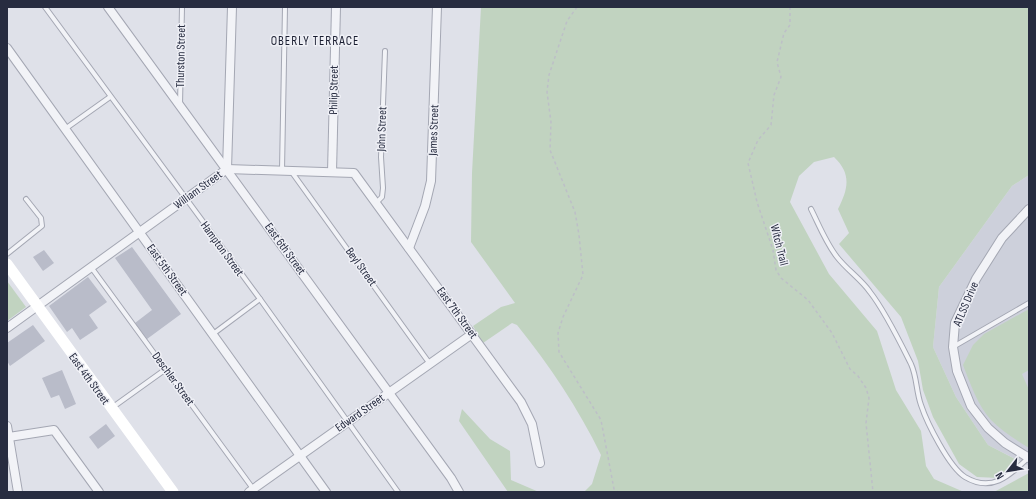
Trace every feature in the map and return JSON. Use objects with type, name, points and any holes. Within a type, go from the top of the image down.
[{"type":"main road","name":"East 4th Street","points":[[7,264],[111,409],[173,492]]},
{"type":"street","name":"East 6th Street","points":[[108,7],[389,392],[451,478],[459,492]]},
{"type":"street","name":"William Street","points":[[7,328],[227,169],[232,7]]},
{"type":"street","name":"Philip Street","points":[[332,172],[336,7]]},
{"type":"street","name":"James Street","points":[[409,248],[425,206],[432,181],[437,7]]},
{"type":"street","name":"East 5th Street","points":[[7,48],[326,492]]},
{"type":"street","points":[[227,169],[332,172]]},
{"type":"street","name":"East 7th Street","points":[[332,172],[354,173],[526,409],[535,434],[540,463]]},
{"type":"street","name":"ATLSS Drive","points":[[1029,209],[1002,238],[976,279],[955,323],[953,347],[956,371],[970,406],[988,428],[1005,443],[1029,458]]},
{"type":"street","name":"Edward Street","points":[[252,491],[472,334]]},
{"type":"street","points":[[7,426],[18,492]]},
{"type":"street","points":[[9,437],[54,430],[99,492]]},
{"type":"lane","name":"Hampton Street","points":[[45,7],[260,300],[398,492]]},
{"type":"lane","name":"Thurston Street","points":[[180,105],[182,7]]},
{"type":"lane","points":[[282,170],[285,7]]},
{"type":"lane","name":"John Street","points":[[376,203],[382,197],[383,188],[381,157],[385,51]]},
{"type":"lane","points":[[65,129],[110,97]]},
{"type":"lane","name":"Beyl Street","points":[[291,171],[430,364]]},
{"type":"lane","points":[[7,254],[42,226],[41,218],[26,199]]},
{"type":"lane","points":[[811,209],[836,256],[871,293],[888,321],[911,365],[921,406],[954,466],[963,476],[972,481],[982,484],[993,483],[1003,478],[1029,458]]},
{"type":"lane","name":"Deschler Street","points":[[91,267],[166,369],[252,491]]},
{"type":"lane","points":[[213,334],[260,300]]},
{"type":"lane","points":[[953,347],[1029,303]]},
{"type":"lane","points":[[111,409],[166,369]]},
{"type":"path","points":[[577,7],[565,28],[549,75],[547,92],[551,122],[550,150],[575,212],[583,275],[563,317],[558,333],[559,352],[601,420],[614,489],[618,492]]},
{"type":"path","name":"Witch Trail","points":[[790,7],[790,25],[784,33],[777,62],[782,77],[774,95],[771,125],[758,140],[748,163],[756,202],[773,250],[776,270],[781,278],[808,300],[832,333],[850,369],[858,376],[866,388],[868,398],[866,423],[873,492]]},
{"type":"shaded area","points":[[1029,175],[1029,466],[988,445],[956,397],[933,347],[939,287],[1012,186]]},
{"type":"green space","points":[[481,7],[1029,7],[1029,175],[1012,186],[939,287],[933,347],[956,397],[988,445],[1017,460],[1012,467],[999,478],[977,477],[959,464],[933,417],[923,390],[918,361],[901,317],[839,244],[849,233],[838,209],[846,188],[846,176],[844,169],[834,157],[814,162],[799,176],[790,202],[829,274],[877,331],[896,390],[921,431],[926,466],[934,479],[964,492],[584,492],[592,484],[601,455],[563,388],[517,325],[512,323],[483,343],[473,326],[501,307],[515,303],[471,242],[472,173]]},
{"type":"green space","points":[[7,281],[26,307],[7,321]]},
{"type":"green space","points":[[1029,309],[1029,370],[1022,374],[1029,390],[1029,448],[1004,432],[986,414],[975,394],[963,365],[973,345],[984,334]]},
{"type":"green space","points":[[462,409],[490,439],[510,451],[511,480],[539,492],[508,492],[459,421]]},
{"type":"green space","points":[[1029,473],[1029,492],[994,492]]},
{"type":"building","points":[[132,247],[181,314],[147,339],[135,323],[152,310],[115,258]]},
{"type":"building","points":[[44,250],[54,263],[43,271],[33,257]]},
{"type":"building","points":[[88,277],[107,302],[89,315],[98,328],[80,340],[72,328],[67,332],[49,306]]},
{"type":"building","points":[[33,325],[45,341],[10,366],[7,361],[7,343]]},
{"type":"building","points":[[62,370],[76,404],[65,409],[59,395],[51,398],[42,378]]},
{"type":"building","points":[[106,424],[115,436],[98,449],[89,437]]},
{"type":"district","name":"OBERLY TERRACE","points":[[315,41]]}]
